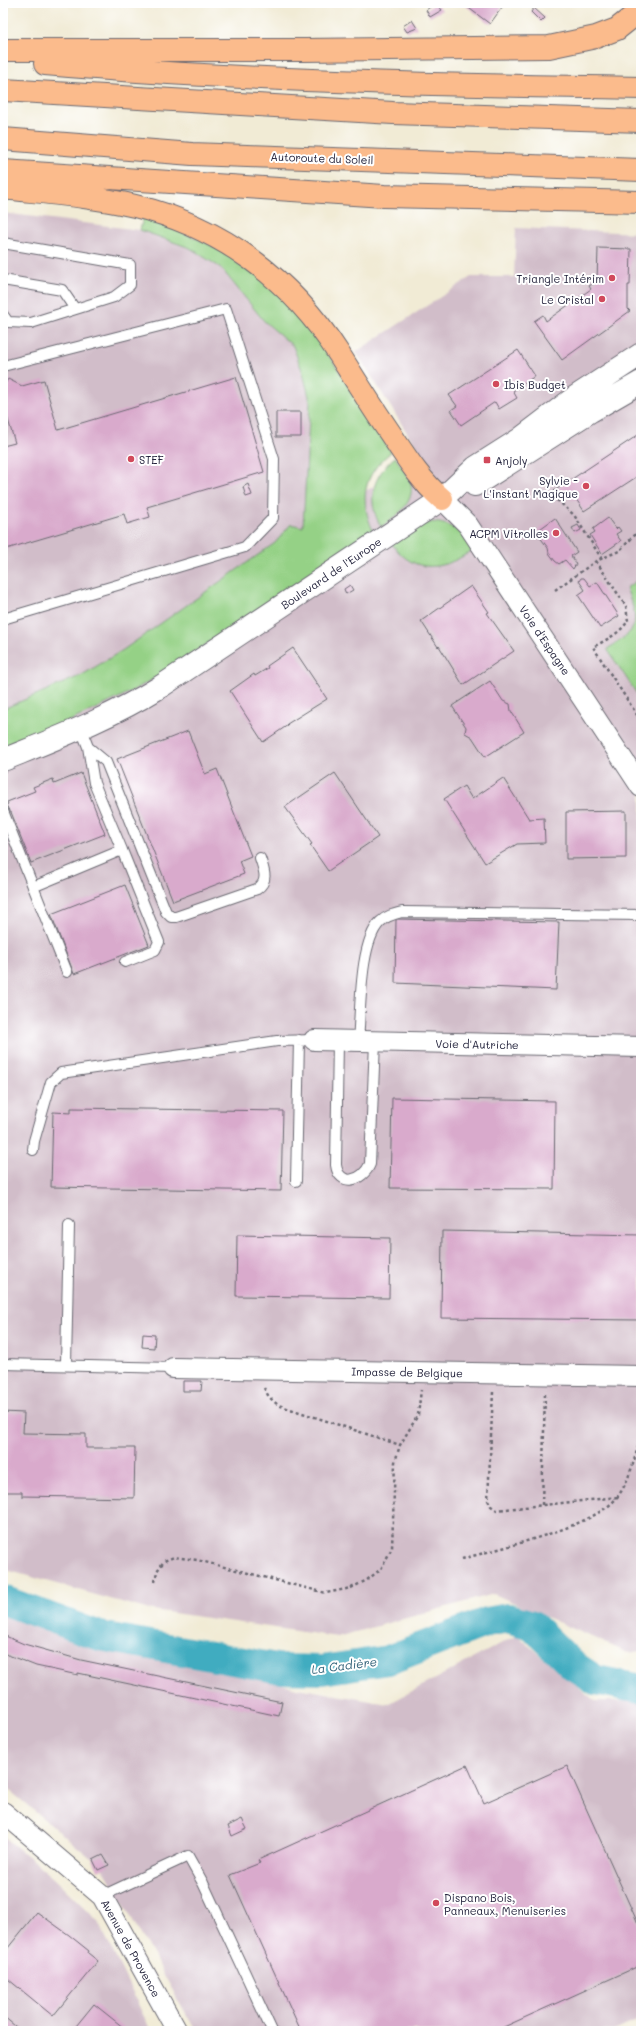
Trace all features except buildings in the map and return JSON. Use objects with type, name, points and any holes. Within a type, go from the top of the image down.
[{"type":"main road","points":[[3,50],[304,50],[549,47],[596,37],[617,29],[641,10]]},
{"type":"main road","points":[[3,60],[115,70],[388,83],[641,88]]},
{"type":"main road","points":[[3,90],[393,113],[641,121]]},
{"type":"main road","name":"Autoroute du Soleil","points":[[3,139],[192,154],[641,170]]},
{"type":"main road","points":[[3,171],[384,196],[641,202]]},
{"type":"main road","points":[[3,188],[88,198],[134,206],[190,224],[233,247],[273,276],[301,303],[328,337],[413,468],[442,499]]},
{"type":"street","name":"Boulevard de l'Europe","points":[[3,760],[84,738],[132,703],[442,499],[476,467],[520,439],[575,397],[641,354]]},
{"type":"street","points":[[442,499],[480,482],[591,411],[641,382]]},
{"type":"street","name":"Voie d'Espagne","points":[[442,499],[468,525],[641,787]]},
{"type":"street","name":"Voie d'Autriche","points":[[306,1040],[641,1047]]},
{"type":"street","name":"Impasse de Belgique","points":[[173,1368],[641,1376]]},
{"type":"street","name":"Avenue de Provence","points":[[3,1812],[102,1896],[177,2031]]},
{"type":"lane","points":[[3,243],[130,265],[130,285],[114,297],[31,323],[8,322],[3,315]]},
{"type":"lane","points":[[3,280],[62,290],[75,309]]},
{"type":"lane","points":[[3,366],[226,309],[274,459],[273,518],[245,547],[3,619]]},
{"type":"lane","points":[[84,738],[94,782],[160,942],[155,950],[125,962]]},
{"type":"lane","points":[[84,738],[106,762],[166,912],[171,917],[176,917],[257,889],[265,880],[260,858]]},
{"type":"lane","points":[[3,811],[67,972]]},
{"type":"lane","points":[[33,887],[122,850]]},
{"type":"lane","points":[[338,1041],[336,1165],[337,1172],[341,1177],[356,1179],[364,1175],[370,1164],[366,950],[372,934],[380,922],[389,915],[402,912],[641,915]]},
{"type":"lane","points":[[33,1150],[34,1141],[51,1082],[55,1077],[61,1074],[276,1041],[306,1040],[296,1181]]},
{"type":"lane","points":[[66,1364],[69,1225]]},
{"type":"lane","points":[[3,1364],[66,1364],[173,1368]]},
{"type":"lane","points":[[102,1896],[188,1856],[203,1883],[272,2031]]},
{"type":"path","points":[[548,492],[570,510],[602,559]]},
{"type":"path","points":[[555,590],[596,561],[619,552],[641,529]]},
{"type":"path","points":[[596,561],[626,606],[628,621],[623,629],[614,636],[593,647],[641,721]]},
{"type":"path","points":[[263,1369],[264,1388],[269,1397],[278,1405],[400,1445]]},
{"type":"path","points":[[155,1582],[157,1571],[164,1561],[174,1557],[197,1560],[326,1593],[351,1588],[367,1580],[381,1569],[392,1548],[395,1462],[400,1445],[418,1414],[422,1372]]},
{"type":"path","points":[[494,1373],[488,1500],[491,1506],[497,1510],[618,1497]]},
{"type":"path","points":[[542,1505],[546,1374]]},
{"type":"path","points":[[462,1559],[576,1525],[608,1507],[618,1497],[627,1481],[641,1437]]},
{"type":"shaded area","points":[[3,213],[140,230],[190,248],[221,268],[264,321],[293,346],[303,373],[310,401],[303,527],[423,458],[356,352],[471,277],[514,277],[516,228],[641,233],[641,1651],[628,1653],[494,1594],[337,1637],[146,1609],[3,1569]]},
{"type":"shaded area","points":[[3,1610],[297,1688],[388,1704],[517,1635],[595,1701],[641,1701],[641,2019],[614,2031],[196,2031],[103,1868],[3,1785]]},
{"type":"shaded area","points":[[3,1836],[54,1878],[98,1921],[151,2031],[3,2031]]},
{"type":"green space","points":[[143,218],[204,242],[246,266],[279,295],[298,315],[315,337],[347,382],[391,452],[374,470],[366,489],[366,510],[374,533],[157,677],[101,707],[3,749],[3,709],[82,675],[123,650],[275,543],[291,524],[303,527],[310,401],[303,373],[293,346],[264,321],[221,268],[190,248],[140,230]]},
{"type":"green space","points":[[395,457],[409,478],[411,494],[408,501],[399,513],[381,527],[376,517],[374,508],[374,489],[381,472]]},
{"type":"green space","points":[[433,522],[447,525],[457,530],[474,549],[452,562],[431,566],[420,565],[410,561],[392,544],[424,524]]},
{"type":"green space","points":[[641,578],[641,700],[607,649],[626,636],[634,624],[634,609],[626,588]]},
{"type":"waterway","name":"La Cadière","points":[[3,1600],[100,1636],[282,1669],[322,1670],[388,1660],[487,1622],[508,1618],[532,1625],[574,1666],[596,1680],[641,1689]]},
{"type":"place","name":"Triangle Intérim","points":[[612,278]]},
{"type":"place","name":"Le Cristal","points":[[602,299]]},
{"type":"place","name":"Ibis Budget","points":[[496,384]]},
{"type":"place","name":"STEF","points":[[131,459]]},
{"type":"place","name":"Anjoly","points":[[487,460]]},
{"type":"place","name":"Sylvie - L'instant Magique","points":[[586,486]]},
{"type":"place","name":"ACPM Vitrolles","points":[[556,533]]},
{"type":"place","name":"Dispano Bois, Panneaux, Menuiseries","points":[[436,1903]]}]
